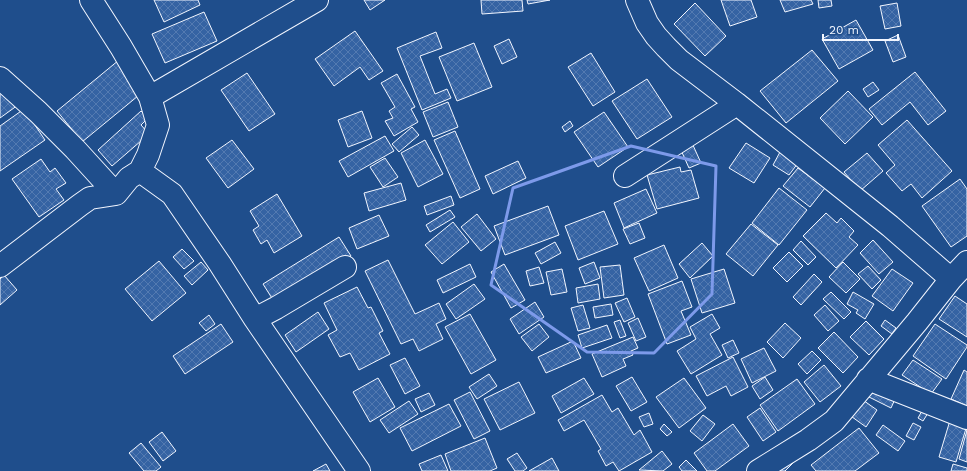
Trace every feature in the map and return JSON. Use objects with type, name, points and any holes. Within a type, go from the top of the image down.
[{"type":"street","points":[[0,266],[90,198],[116,194],[129,178],[140,171],[148,155],[158,125],[150,97],[121,47],[91,0]]},
{"type":"street","points":[[150,97],[317,0]]},
{"type":"street","points":[[637,0],[647,23],[656,36],[680,60],[890,226],[951,279]]},
{"type":"street","points":[[0,78],[38,112],[75,149],[116,194]]},
{"type":"street","points":[[625,176],[737,104]]},
{"type":"street","points":[[140,171],[172,194],[359,471]]},
{"type":"street","points":[[758,471],[808,440],[834,420],[917,322],[951,279],[967,262]]},
{"type":"street","points":[[255,319],[345,267]]},
{"type":"street","points":[[868,379],[967,418]]},
{"type":"highlighted area","points":[[631,146],[716,166],[712,294],[654,353],[587,352],[491,285],[513,188]]},
{"type":"building","points":[[154,0],[198,0],[200,5],[164,22]]},
{"type":"building","points":[[364,0],[385,0],[370,10]]},
{"type":"building","points":[[481,0],[522,0],[523,11],[482,14]]},
{"type":"building","points":[[527,0],[550,0],[528,4]]},
{"type":"building","points":[[721,0],[751,0],[757,17],[730,26]]},
{"type":"building","points":[[780,0],[811,0],[813,4],[785,12]]},
{"type":"building","points":[[818,0],[831,0],[832,6],[819,8]]},
{"type":"building","points":[[695,3],[726,36],[705,56],[674,24]]},
{"type":"building","points":[[897,3],[901,26],[885,29],[880,6]]},
{"type":"building","points":[[204,12],[217,41],[165,63],[152,34]]},
{"type":"building","points":[[856,20],[873,50],[839,69],[822,39]]},
{"type":"building","points":[[355,31],[383,71],[369,80],[360,67],[334,86],[315,59]]},
{"type":"building","points":[[436,32],[442,48],[420,56],[435,94],[447,89],[451,98],[422,110],[397,48]]},
{"type":"building","points":[[898,35],[906,57],[893,62],[885,41]]},
{"type":"building","points":[[509,39],[517,57],[502,64],[494,46]]},
{"type":"building","points":[[474,43],[492,87],[457,101],[439,57]]},
{"type":"building","points":[[812,50],[838,81],[786,123],[760,91]]},
{"type":"building","points":[[591,53],[615,92],[593,106],[568,67]]},
{"type":"building","points":[[119,60],[144,91],[82,142],[57,111]]},
{"type":"building","points":[[915,72],[946,111],[928,125],[910,102],[882,125],[869,109]]},
{"type":"building","points":[[247,73],[275,114],[249,131],[221,90]]},
{"type":"building","points":[[397,74],[415,107],[411,109],[418,122],[394,136],[385,121],[393,118],[389,111],[395,107],[381,83]]},
{"type":"building","points":[[647,79],[672,117],[637,139],[612,101]]},
{"type":"building","points":[[0,82],[18,105],[0,118]]},
{"type":"building","points":[[873,82],[879,90],[868,97],[863,89]]},
{"type":"building","points":[[848,91],[873,117],[845,144],[820,118]]},
{"type":"building","points":[[448,102],[458,127],[433,137],[423,112]]},
{"type":"building","points":[[24,109],[45,140],[0,171],[0,126]]},
{"type":"building","points":[[141,111],[148,118],[141,125],[149,134],[112,166],[98,150]]},
{"type":"building","points":[[362,111],[372,138],[348,147],[338,120]]},
{"type":"building","points":[[604,112],[628,147],[598,167],[574,132]]},
{"type":"building","points":[[907,120],[952,171],[922,198],[911,184],[902,191],[886,173],[895,165],[878,145]]},
{"type":"building","points":[[570,121],[573,126],[565,132],[562,127]]},
{"type":"building","points":[[412,127],[419,135],[399,152],[392,144]]},
{"type":"building","points":[[455,131],[480,189],[460,198],[434,140]]},
{"type":"building","points":[[385,136],[394,151],[348,177],[339,161]]},
{"type":"building","points":[[232,140],[254,169],[228,188],[206,158]]},
{"type":"building","points":[[425,140],[443,174],[418,187],[401,153]]},
{"type":"building","points":[[692,143],[701,163],[689,168],[680,148]]},
{"type":"building","points":[[746,143],[770,158],[754,183],[729,168]]},
{"type":"building","points":[[780,152],[798,163],[789,175],[773,165]]},
{"type":"building","points":[[867,153],[883,171],[860,191],[844,172]]},
{"type":"building","points":[[385,158],[398,177],[383,187],[370,167]]},
{"type":"building","points":[[41,159],[50,172],[55,168],[66,183],[56,189],[64,200],[39,217],[12,179]]},
{"type":"building","points":[[518,161],[526,178],[493,194],[485,176]]},
{"type":"building","points":[[680,167],[681,172],[691,170],[699,198],[657,209],[647,175]]},
{"type":"building","points":[[798,168],[825,188],[810,207],[783,186]]},
{"type":"building","points":[[960,179],[967,189],[967,236],[951,247],[922,206]]},
{"type":"building","points":[[401,183],[406,200],[369,211],[364,193]]},
{"type":"building","points":[[779,188],[807,210],[779,245],[752,223]]},
{"type":"building","points":[[646,189],[657,213],[624,228],[614,203]]},
{"type":"building","points":[[277,194],[302,236],[274,253],[267,240],[261,244],[253,230],[259,226],[250,211]]},
{"type":"building","points":[[451,196],[454,205],[427,215],[424,206]]},
{"type":"building","points":[[548,206],[559,235],[505,255],[494,226]]},
{"type":"building","points":[[450,210],[455,217],[430,232],[426,225]]},
{"type":"building","points":[[604,211],[618,244],[578,260],[565,226]]},
{"type":"building","points":[[826,213],[837,223],[841,218],[854,231],[849,237],[858,245],[836,268],[803,236]]},
{"type":"building","points":[[477,214],[496,239],[481,251],[461,227]]},
{"type":"building","points":[[379,215],[389,236],[357,249],[349,228]]},
{"type":"building","points":[[453,222],[469,242],[442,264],[425,245]]},
{"type":"building","points":[[639,223],[645,238],[630,244],[623,229]]},
{"type":"building","points":[[751,224],[778,245],[753,276],[726,254]]},
{"type":"building","points":[[339,237],[351,256],[275,303],[263,284]]},
{"type":"building","points":[[873,240],[893,262],[879,274],[860,253]]},
{"type":"building","points":[[801,241],[816,257],[808,265],[793,250]]},
{"type":"building","points":[[555,242],[561,253],[541,264],[535,253]]},
{"type":"building","points":[[702,243],[713,256],[690,278],[679,264]]},
{"type":"building","points":[[664,245],[678,278],[649,291],[634,258]]},
{"type":"building","points":[[182,249],[194,261],[184,269],[173,257]]},
{"type":"building","points":[[789,252],[803,266],[787,282],[773,268]]},
{"type":"building","points":[[388,260],[415,314],[439,303],[446,319],[436,324],[443,339],[419,351],[413,339],[401,344],[365,271]]},
{"type":"building","points":[[159,261],[186,293],[152,321],[125,289]]},
{"type":"building","points":[[201,262],[208,270],[192,285],[184,276]]},
{"type":"building","points":[[594,262],[600,278],[585,284],[579,268]]},
{"type":"building","points":[[843,262],[860,279],[846,293],[829,277]]},
{"type":"building","points":[[470,264],[476,277],[443,293],[437,280]]},
{"type":"building","points":[[504,264],[525,300],[511,308],[491,272]]},
{"type":"building","points":[[620,265],[624,295],[604,298],[600,267]]},
{"type":"building","points":[[868,266],[881,280],[872,289],[858,274]]},
{"type":"building","points":[[539,267],[544,283],[530,286],[526,271]]},
{"type":"building","points":[[562,269],[567,292],[551,295],[546,272]]},
{"type":"building","points":[[724,269],[735,303],[702,313],[691,279]]},
{"type":"building","points":[[892,269],[913,283],[893,311],[872,296]]},
{"type":"building","points":[[814,274],[822,282],[801,305],[793,297]]},
{"type":"building","points":[[4,275],[17,290],[0,305],[0,279]]},
{"type":"building","points":[[682,281],[692,307],[681,311],[691,335],[667,344],[648,294]]},
{"type":"building","points":[[474,284],[485,299],[456,319],[446,304]]},
{"type":"building","points":[[598,284],[600,299],[578,303],[576,288]]},
{"type":"building","points":[[357,287],[368,308],[371,307],[383,331],[379,333],[390,354],[359,370],[350,353],[340,357],[328,335],[337,330],[324,303]]},
{"type":"building","points":[[831,292],[851,312],[844,319],[823,299]]},
{"type":"building","points":[[853,292],[874,304],[865,319],[856,313],[858,310],[847,304]]},
{"type":"building","points":[[955,296],[967,304],[967,337],[939,319]]},
{"type":"building","points":[[627,298],[635,317],[624,322],[615,303]]},
{"type":"building","points":[[535,302],[544,317],[519,334],[510,319]]},
{"type":"building","points":[[611,304],[613,315],[595,318],[593,307]]},
{"type":"building","points":[[583,305],[590,328],[578,331],[571,308]]},
{"type":"building","points":[[825,305],[839,321],[828,331],[814,315]]},
{"type":"building","points":[[318,312],[329,329],[296,352],[285,335]]},
{"type":"building","points":[[470,314],[496,360],[471,374],[445,327]]},
{"type":"building","points":[[712,314],[720,328],[710,334],[722,355],[691,374],[677,351],[696,339],[690,327]]},
{"type":"building","points":[[209,315],[215,324],[206,331],[199,323]]},
{"type":"building","points":[[638,318],[646,337],[636,341],[628,323]]},
{"type":"building","points":[[620,320],[626,336],[620,338],[614,322]]},
{"type":"building","points":[[885,320],[896,328],[892,334],[881,326]]},
{"type":"building","points":[[866,321],[884,339],[869,355],[850,337]]},
{"type":"building","points":[[785,323],[801,338],[783,358],[767,342]]},
{"type":"building","points":[[221,324],[233,342],[185,374],[173,356]]},
{"type":"building","points":[[539,324],[549,337],[532,351],[521,337]]},
{"type":"building","points":[[935,324],[967,345],[946,379],[913,356]]},
{"type":"building","points":[[607,325],[612,338],[582,348],[578,335]]},
{"type":"building","points":[[834,332],[858,357],[843,373],[818,348]]},
{"type":"building","points":[[633,337],[638,348],[631,351],[633,355],[623,359],[626,366],[602,377],[592,354]]},
{"type":"building","points":[[733,340],[739,353],[728,358],[722,345]]},
{"type":"building","points":[[573,341],[581,358],[546,373],[538,357]]},
{"type":"building","points":[[764,348],[776,371],[752,383],[741,359]]},
{"type":"building","points":[[812,351],[821,360],[807,374],[798,364]]},
{"type":"building","points":[[733,357],[748,387],[731,396],[726,386],[707,396],[696,376]]},
{"type":"building","points":[[405,358],[420,386],[405,394],[390,365]]},
{"type":"building","points":[[913,360],[942,379],[931,394],[902,375]]},
{"type":"building","points":[[824,365],[841,386],[820,402],[804,382]]},
{"type":"building","points":[[964,370],[967,372],[967,406],[951,399]]},
{"type":"building","points":[[489,374],[497,386],[477,399],[469,387]]},
{"type":"building","points":[[632,377],[647,402],[631,411],[616,386]]},
{"type":"building","points":[[765,377],[773,390],[760,399],[752,386]]},
{"type":"building","points":[[378,378],[395,407],[370,422],[353,392]]},
{"type":"building","points":[[584,378],[594,394],[561,413],[552,396]]},
{"type":"building","points":[[684,378],[706,408],[679,428],[656,397]]},
{"type":"building","points":[[797,379],[815,404],[778,431],[760,405]]},
{"type":"building","points":[[519,382],[535,413],[500,430],[484,399]]},
{"type":"building","points":[[874,387],[896,397],[891,408],[869,397]]},
{"type":"building","points":[[470,392],[490,431],[474,439],[454,400]]},
{"type":"building","points":[[429,393],[435,405],[421,412],[415,399]]},
{"type":"building","points":[[602,395],[612,412],[618,408],[634,435],[640,430],[652,452],[619,471],[613,462],[606,466],[598,451],[601,449],[584,420],[564,431],[558,420]]},
{"type":"building","points":[[860,398],[877,410],[866,427],[848,414]]},
{"type":"building","points":[[409,401],[418,414],[389,433],[380,420]]},
{"type":"building","points":[[449,404],[461,426],[412,451],[400,428]]},
{"type":"building","points":[[760,408],[776,432],[763,441],[747,417]]},
{"type":"building","points":[[923,409],[928,413],[923,421],[918,418]]},
{"type":"building","points":[[649,413],[653,424],[644,427],[639,417]]},
{"type":"building","points":[[703,415],[715,424],[702,441],[690,431]]},
{"type":"building","points":[[951,417],[967,425],[956,462],[939,457]]},
{"type":"building","points":[[913,423],[921,427],[914,440],[906,436]]},
{"type":"building","points":[[664,424],[672,432],[667,436],[660,429]]},
{"type":"building","points":[[733,424],[749,446],[715,471],[707,471],[694,453]]},
{"type":"building","points":[[883,425],[905,441],[898,451],[876,435]]},
{"type":"building","points":[[859,428],[879,453],[855,471],[816,471],[811,465]]},
{"type":"building","points":[[967,430],[967,462],[959,459]]},
{"type":"building","points":[[162,432],[176,451],[163,461],[149,442]]},
{"type":"building","points":[[485,438],[497,468],[490,471],[451,471],[445,454]]},
{"type":"building","points":[[141,443],[161,467],[156,471],[144,471],[129,453]]},
{"type":"building","points":[[662,451],[672,464],[663,471],[639,470]]},
{"type":"building","points":[[517,453],[527,468],[523,471],[515,471],[507,459]]},
{"type":"building","points":[[441,455],[448,471],[422,471],[419,464]]},
{"type":"building","points":[[552,458],[559,471],[529,471]]},
{"type":"building","points":[[797,459],[785,471],[776,471]]},
{"type":"building","points":[[686,460],[697,471],[682,471],[679,467]]},
{"type":"building","points":[[326,464],[330,471],[313,471]]},
{"type":"building","points":[[953,464],[967,468],[967,471],[951,471]]}]
